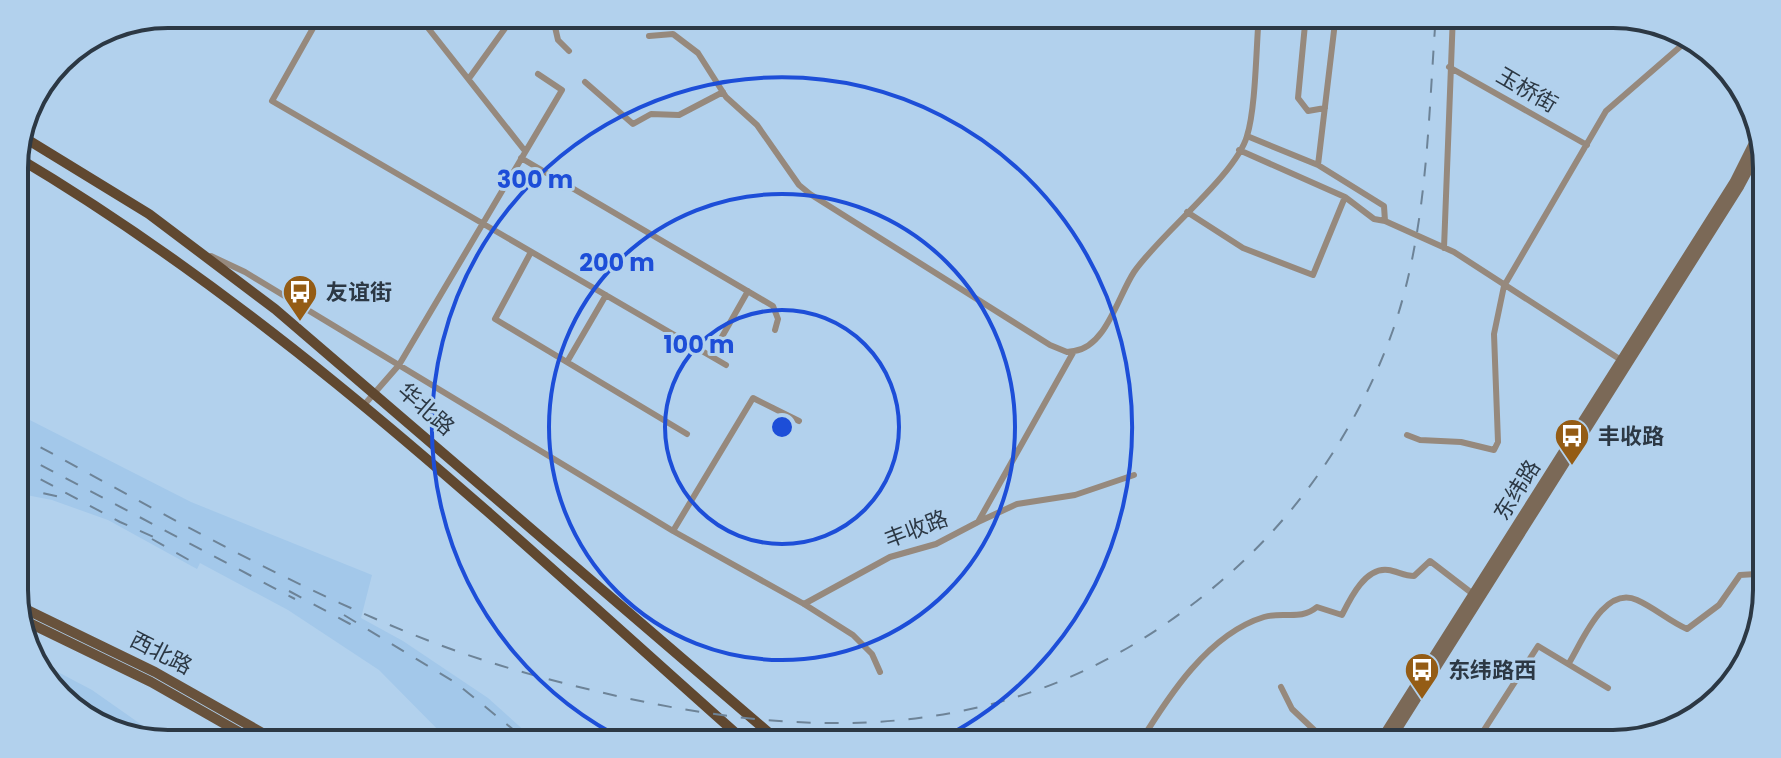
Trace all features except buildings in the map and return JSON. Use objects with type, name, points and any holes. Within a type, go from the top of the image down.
[{"type":"highway","name":"华北路","points":[[31,141],[101,182],[198,251],[376,392],[766,730]]},
{"type":"highway","name":"华北路","points":[[28,164],[138,231],[263,323],[364,405],[732,730]]},
{"type":"main road","name":"东纬路","points":[[1397,730],[1625,362],[1734,182],[1751,147]]},
{"type":"main road","name":"东纬路","points":[[1387,730],[1753,162]]},
{"type":"main road","name":"西北路","points":[[30,611],[155,672],[257,730]]},
{"type":"main road","name":"西北路","points":[[33,625],[151,682],[235,730]]},
{"type":"street","points":[[313,28],[272,101],[726,365]]},
{"type":"street","points":[[429,28],[525,151]]},
{"type":"street","points":[[470,77],[505,28]]},
{"type":"street","points":[[555,28],[558,40],[569,51]]},
{"type":"street","name":"丰收路","points":[[804,604],[890,557],[936,544],[978,522],[1074,351],[1083,350],[1095,340],[1135,271],[1239,150],[1247,136],[1258,28]]},
{"type":"street","points":[[1305,28],[1298,98],[1308,111],[1325,108]]},
{"type":"street","points":[[1318,165],[1334,28]]},
{"type":"street","points":[[1444,248],[1452,28]]},
{"type":"street","points":[[649,36],[664,33],[683,39],[698,53],[723,92],[757,125],[799,185],[810,194],[1050,345],[1067,352],[1074,351]]},
{"type":"street","points":[[1407,435],[1420,440],[1461,442],[1494,450],[1498,442],[1494,334],[1504,286],[1606,111],[1681,46]]},
{"type":"street","name":"玉桥街","points":[[1449,67],[1587,145]]},
{"type":"street","points":[[364,405],[399,365],[562,90],[538,74]]},
{"type":"street","points":[[585,82],[633,124],[651,114],[679,115],[723,92]]},
{"type":"street","points":[[1247,136],[1318,165],[1384,206],[1385,221]]},
{"type":"street","points":[[1239,150],[1345,197],[1374,219],[1444,248],[1625,362]]},
{"type":"street","points":[[521,158],[773,306],[778,319],[775,330]]},
{"type":"street","points":[[1187,212],[1243,248],[1313,275],[1345,197]]},
{"type":"street","points":[[198,251],[245,272],[673,531],[804,604],[853,635],[872,654],[880,672]]},
{"type":"street","points":[[531,252],[495,319],[687,434]]},
{"type":"street","points":[[711,356],[748,291]]},
{"type":"street","points":[[567,362],[606,295]]},
{"type":"street","points":[[673,531],[753,398],[799,421]]},
{"type":"street","points":[[978,522],[1017,504],[1075,495],[1134,475]]},
{"type":"street","points":[[1149,730],[1194,664],[1262,618],[1307,615],[1317,607],[1342,615],[1353,594],[1375,573],[1385,569],[1414,576],[1430,561],[1473,594]]},
{"type":"street","points":[[1569,663],[1604,607],[1613,600],[1635,599],[1687,629],[1719,605],[1740,575],[1753,574]]},
{"type":"street","points":[[1484,730],[1534,649],[1543,647],[1608,688]]},
{"type":"street","points":[[1281,687],[1292,709],[1314,730]]},
{"type":"shaded area","points":[[28,419],[191,502],[372,575],[361,618],[403,641],[488,698],[523,730],[438,730],[379,670],[288,610],[200,563],[197,569],[108,520],[52,500],[28,495]]},
{"type":"shaded area","points":[[53,670],[92,690],[146,728],[123,723],[98,711],[69,689]]},
{"type":"railway","points":[[28,440],[325,596],[432,642],[547,679],[700,712],[780,721],[858,723],[934,716],[1008,699],[1081,672],[1151,633],[1220,582],[1249,556],[1323,468],[1344,435],[1379,366],[1405,292],[1425,174],[1435,28]]},
{"type":"railway","points":[[28,458],[295,599]]},
{"type":"railway","points":[[28,472],[120,522],[165,542]]},
{"type":"railway","points":[[28,490],[60,497]]},
{"type":"railway","points":[[152,539],[196,564]]},
{"type":"railway","points":[[289,591],[352,625]]},
{"type":"railway","points":[[344,615],[456,683],[514,730]]},
{"type":"place","name":"友谊街","points":[[300,323]]},
{"type":"place","name":"丰收路","points":[[1572,467]]},
{"type":"place","name":"东纬路西","points":[[1422,701]]}]
